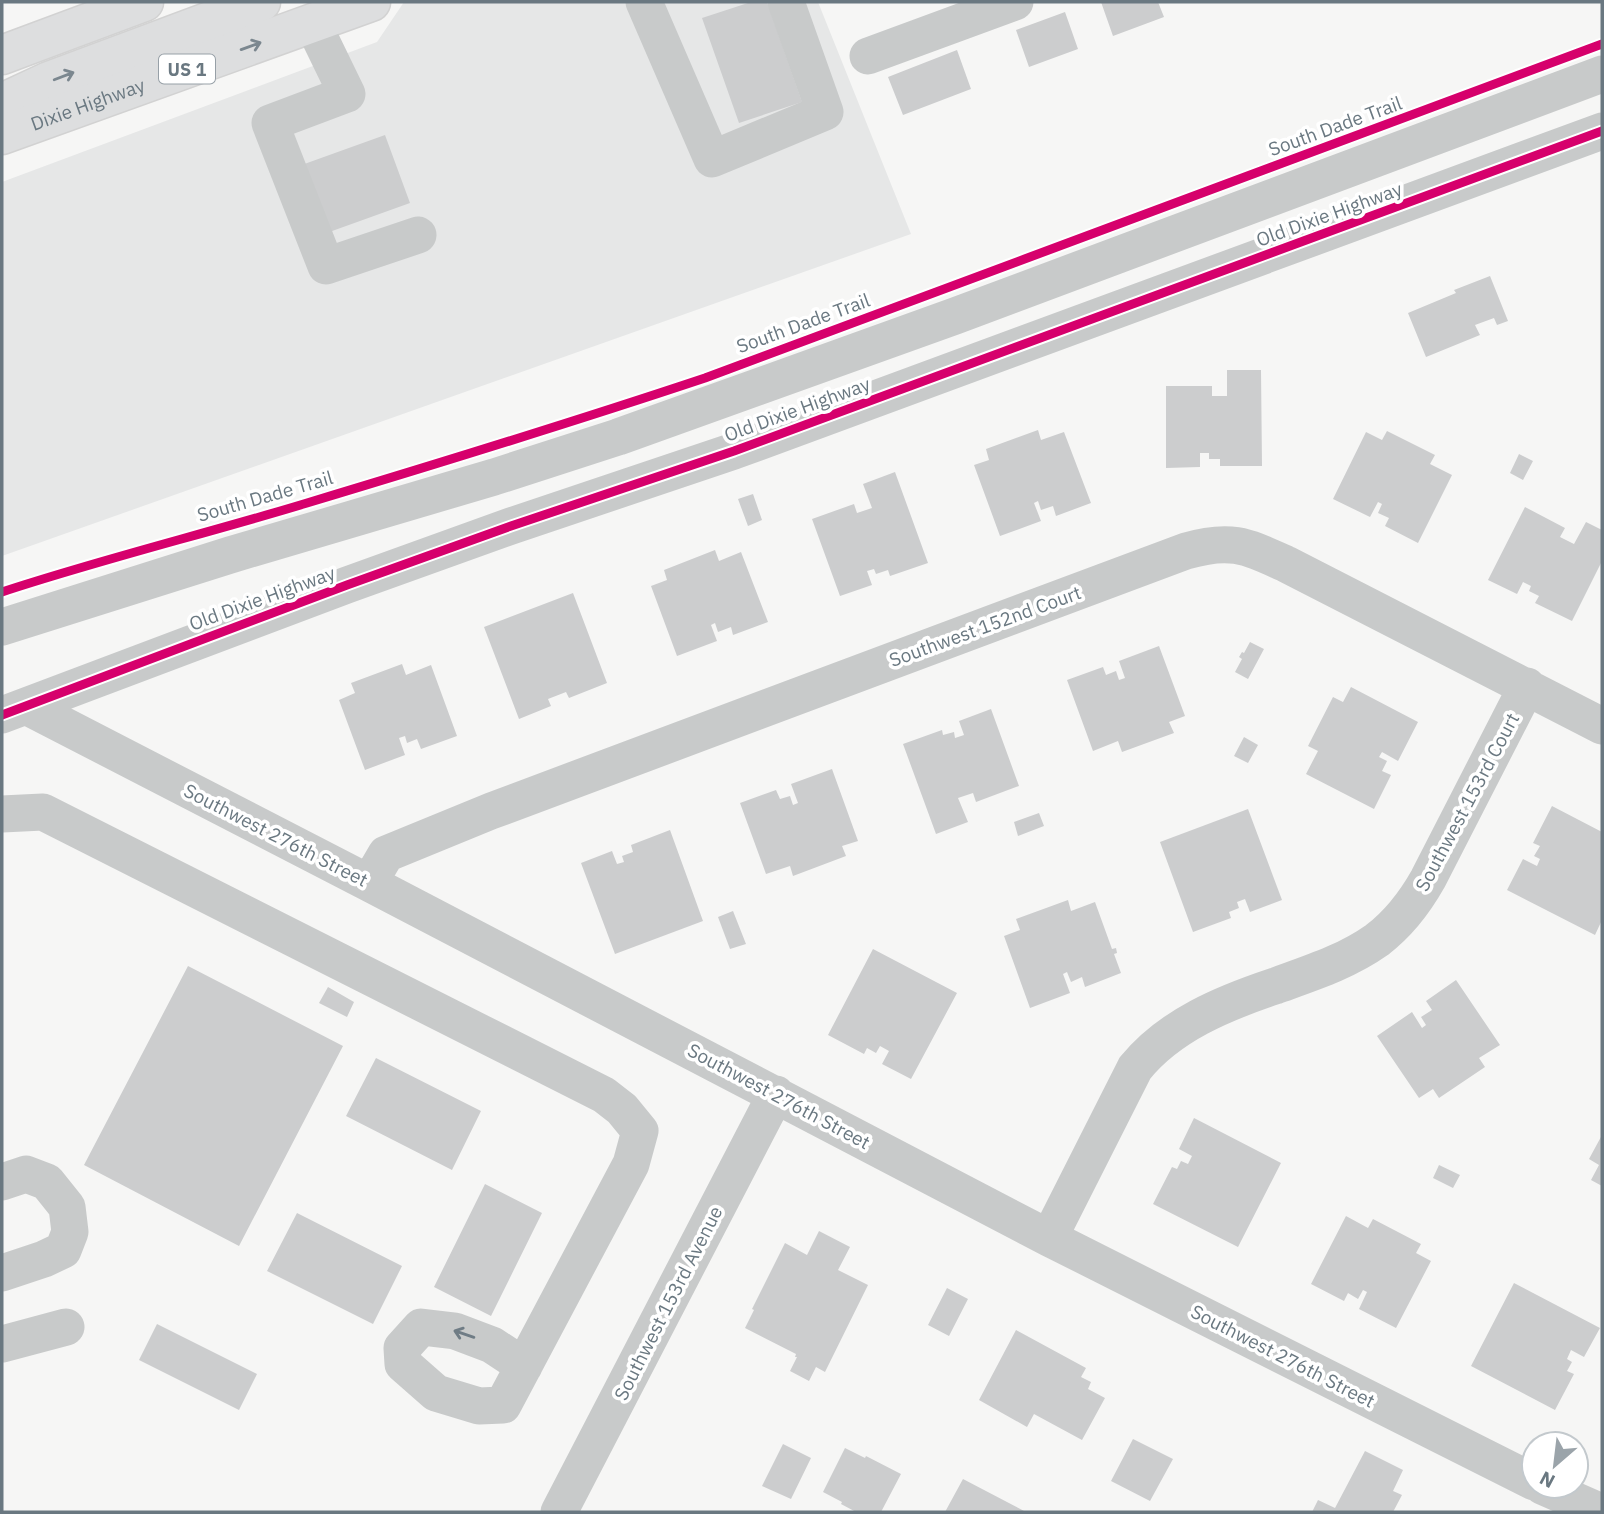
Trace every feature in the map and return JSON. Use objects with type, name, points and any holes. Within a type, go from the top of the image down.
[{"type":"highway","points":[[2,55],[144,2]]},
{"type":"highway","points":[[2,103],[49,81],[261,2]]},
{"type":"highway","name":"Dixie Highway","points":[[2,135],[319,15],[371,2]]},
{"type":"street","points":[[644,2],[712,159],[825,112],[786,2]]},
{"type":"street","points":[[868,56],[1015,2]]},
{"type":"street","points":[[319,15],[347,94],[270,123],[326,266],[418,235]]},
{"type":"street","points":[[2,628],[230,555],[471,485],[618,437],[955,316],[1602,75]]},
{"type":"street","name":"Old Dixie Highway","points":[[14,711],[385,571],[734,452],[1602,131]]},
{"type":"street","name":"Southwest 152nd Court","points":[[369,883],[386,854],[491,811],[1186,551],[1217,544],[1250,548],[1286,564],[1602,726]]},
{"type":"street","name":"Southwest 153rd Court","points":[[1049,1238],[1135,1068],[1152,1049],[1201,1016],[1325,968],[1357,952],[1378,939],[1410,907],[1428,879],[1527,686]]},
{"type":"street","name":"Southwest 276th Street","points":[[14,711],[369,883],[1049,1238],[1520,1475]]},
{"type":"street","points":[[2,814],[43,812],[604,1095],[622,1109],[640,1131],[631,1164],[524,1366]]},
{"type":"street","name":"Southwest 153rd Avenue","points":[[559,1512],[776,1094]]},
{"type":"street","points":[[2,1182],[26,1174],[47,1182],[67,1208],[70,1232],[63,1250],[2,1273]]},
{"type":"street","points":[[2,1344],[66,1326]]},
{"type":"shaded area","points":[[404,2],[818,2],[911,234],[2,556],[2,182],[377,42]]},
{"type":"building","points":[[751,2],[767,2],[802,102],[739,123],[702,18]]},
{"type":"building","points":[[1101,2],[1158,2],[1164,17],[1113,36]]},
{"type":"building","points":[[1065,12],[1078,49],[1029,67],[1016,30]]},
{"type":"building","points":[[957,50],[971,89],[903,115],[888,77]]},
{"type":"building","points":[[385,135],[410,203],[321,235],[296,167]]},
{"type":"building","points":[[1490,276],[1508,321],[1497,325],[1494,318],[1475,325],[1480,335],[1426,357],[1408,313]]},
{"type":"building","points":[[1227,370],[1261,370],[1262,466],[1220,466],[1220,459],[1209,459],[1209,453],[1200,453],[1200,467],[1166,468],[1166,386],[1212,386],[1212,396],[1227,396]]},
{"type":"building","points":[[1038,430],[1041,440],[1064,432],[1091,503],[1056,516],[1053,506],[1041,510],[1038,501],[1034,503],[1041,521],[1000,536],[974,465],[989,460],[986,449]]},
{"type":"building","points":[[1387,431],[1435,455],[1430,464],[1452,475],[1418,543],[1385,526],[1389,518],[1378,513],[1382,504],[1378,502],[1370,517],[1333,499],[1366,432],[1382,440]]},
{"type":"building","points":[[1519,454],[1533,461],[1523,480],[1510,473]]},
{"type":"building","points":[[895,472],[928,563],[890,576],[888,570],[876,574],[874,569],[867,571],[872,585],[840,596],[812,519],[854,504],[857,513],[872,508],[863,484]]},
{"type":"building","points":[[753,494],[762,520],[748,526],[738,499]]},
{"type":"building","points":[[1525,507],[1565,528],[1560,537],[1574,544],[1586,522],[1602,530],[1602,561],[1572,621],[1535,603],[1539,596],[1529,591],[1531,586],[1523,582],[1517,594],[1488,580]]},
{"type":"building","points":[[715,550],[719,561],[741,552],[768,622],[733,635],[731,627],[718,632],[715,623],[711,625],[717,641],[677,656],[651,586],[667,580],[664,570]]},
{"type":"building","points":[[573,593],[607,683],[569,698],[566,692],[548,699],[551,706],[519,719],[484,627]]},
{"type":"building","points":[[1250,642],[1264,649],[1248,679],[1235,672],[1242,659],[1239,657]]},
{"type":"building","points":[[1159,646],[1185,716],[1169,722],[1174,733],[1122,752],[1118,741],[1093,751],[1067,680],[1103,667],[1106,675],[1116,671],[1119,680],[1125,678],[1119,661]]},
{"type":"building","points":[[402,664],[406,675],[431,665],[457,736],[421,749],[417,739],[407,743],[405,736],[399,738],[405,755],[365,770],[339,700],[355,693],[351,683]]},
{"type":"building","points":[[1351,687],[1418,722],[1398,761],[1382,752],[1379,757],[1387,761],[1382,771],[1391,775],[1374,809],[1306,774],[1318,751],[1308,746],[1333,697],[1343,702]]},
{"type":"building","points":[[991,709],[1019,786],[976,802],[973,793],[958,798],[968,822],[936,834],[903,744],[942,730],[943,735],[954,732],[955,738],[964,735],[959,721]]},
{"type":"building","points":[[1244,737],[1258,745],[1248,763],[1234,756]]},
{"type":"building","points":[[832,769],[858,841],[842,846],[846,856],[793,876],[790,866],[766,874],[740,803],[776,790],[780,799],[790,796],[793,805],[798,803],[791,784]]},
{"type":"building","points":[[1552,806],[1602,832],[1602,920],[1595,935],[1507,890],[1523,859],[1537,866],[1540,859],[1534,856],[1540,846],[1533,843]]},
{"type":"building","points":[[1248,809],[1282,900],[1250,912],[1245,899],[1237,902],[1239,908],[1229,912],[1231,918],[1193,932],[1160,842]]},
{"type":"building","points":[[1039,813],[1044,826],[1018,836],[1014,822]]},
{"type":"building","points":[[670,830],[703,921],[615,954],[581,863],[612,851],[617,864],[624,862],[622,856],[633,852],[631,845]]},
{"type":"building","points":[[1068,900],[1071,911],[1095,902],[1112,949],[1116,948],[1117,953],[1114,954],[1121,973],[1085,987],[1082,977],[1071,982],[1067,972],[1063,974],[1070,993],[1030,1008],[1004,936],[1020,930],[1016,919]]},
{"type":"building","points":[[733,911],[746,944],[730,949],[718,917]]},
{"type":"building","points":[[873,949],[957,993],[911,1079],[882,1064],[889,1051],[880,1046],[876,1053],[867,1048],[864,1054],[828,1035]]},
{"type":"building","points":[[188,966],[343,1046],[239,1246],[84,1165]]},
{"type":"building","points":[[1456,980],[1500,1045],[1479,1058],[1485,1067],[1439,1098],[1433,1089],[1419,1098],[1377,1036],[1412,1012],[1422,1028],[1426,1025],[1421,1017],[1432,1010],[1426,1001]]},
{"type":"building","points":[[328,987],[354,1002],[347,1017],[319,1003]]},
{"type":"building","points":[[376,1058],[481,1111],[452,1170],[346,1116]]},
{"type":"building","points":[[1194,1118],[1281,1163],[1238,1247],[1153,1204],[1172,1167],[1177,1169],[1181,1161],[1188,1164],[1192,1156],[1179,1149]]},
{"type":"building","points":[[1602,1135],[1602,1186],[1591,1180],[1599,1165],[1589,1159]]},
{"type":"building","points":[[1439,1165],[1460,1175],[1453,1188],[1433,1178]]},
{"type":"building","points":[[485,1184],[542,1213],[491,1316],[434,1287]]},
{"type":"building","points":[[297,1213],[402,1266],[373,1324],[267,1271]]},
{"type":"building","points":[[1346,1216],[1368,1228],[1373,1219],[1421,1244],[1416,1253],[1431,1261],[1396,1328],[1359,1309],[1367,1292],[1363,1290],[1358,1299],[1348,1293],[1344,1301],[1311,1284]]},
{"type":"building","points":[[819,1231],[850,1247],[838,1270],[868,1285],[825,1372],[816,1367],[809,1381],[790,1371],[796,1354],[745,1328],[785,1243],[807,1255]]},
{"type":"building","points":[[1514,1283],[1600,1328],[1584,1357],[1571,1350],[1567,1359],[1572,1362],[1567,1371],[1574,1374],[1555,1410],[1471,1366]]},
{"type":"building","points":[[947,1288],[968,1299],[949,1336],[928,1325]]},
{"type":"building","points":[[157,1324],[257,1374],[239,1410],[139,1360]]},
{"type":"building","points":[[1016,1330],[1086,1368],[1081,1377],[1091,1382],[1088,1389],[1105,1398],[1082,1440],[1034,1414],[1027,1427],[979,1400]]},
{"type":"building","points":[[1133,1439],[1173,1459],[1150,1501],[1111,1481]]},
{"type":"building","points":[[783,1444],[811,1458],[791,1499],[762,1486]]},
{"type":"building","points":[[845,1448],[901,1474],[881,1512],[856,1512],[823,1492]]},
{"type":"building","points":[[1365,1451],[1403,1470],[1393,1491],[1402,1495],[1393,1512],[1312,1512],[1318,1500],[1335,1508]]},
{"type":"building","points":[[963,1479],[1026,1512],[945,1512]]},
{"type":"cycle path","name":"South Dade Trail","points":[[2,592],[407,473],[705,378],[1602,44]]},
{"type":"cycle path","points":[[2,715],[347,585],[734,451],[1602,131]]}]
